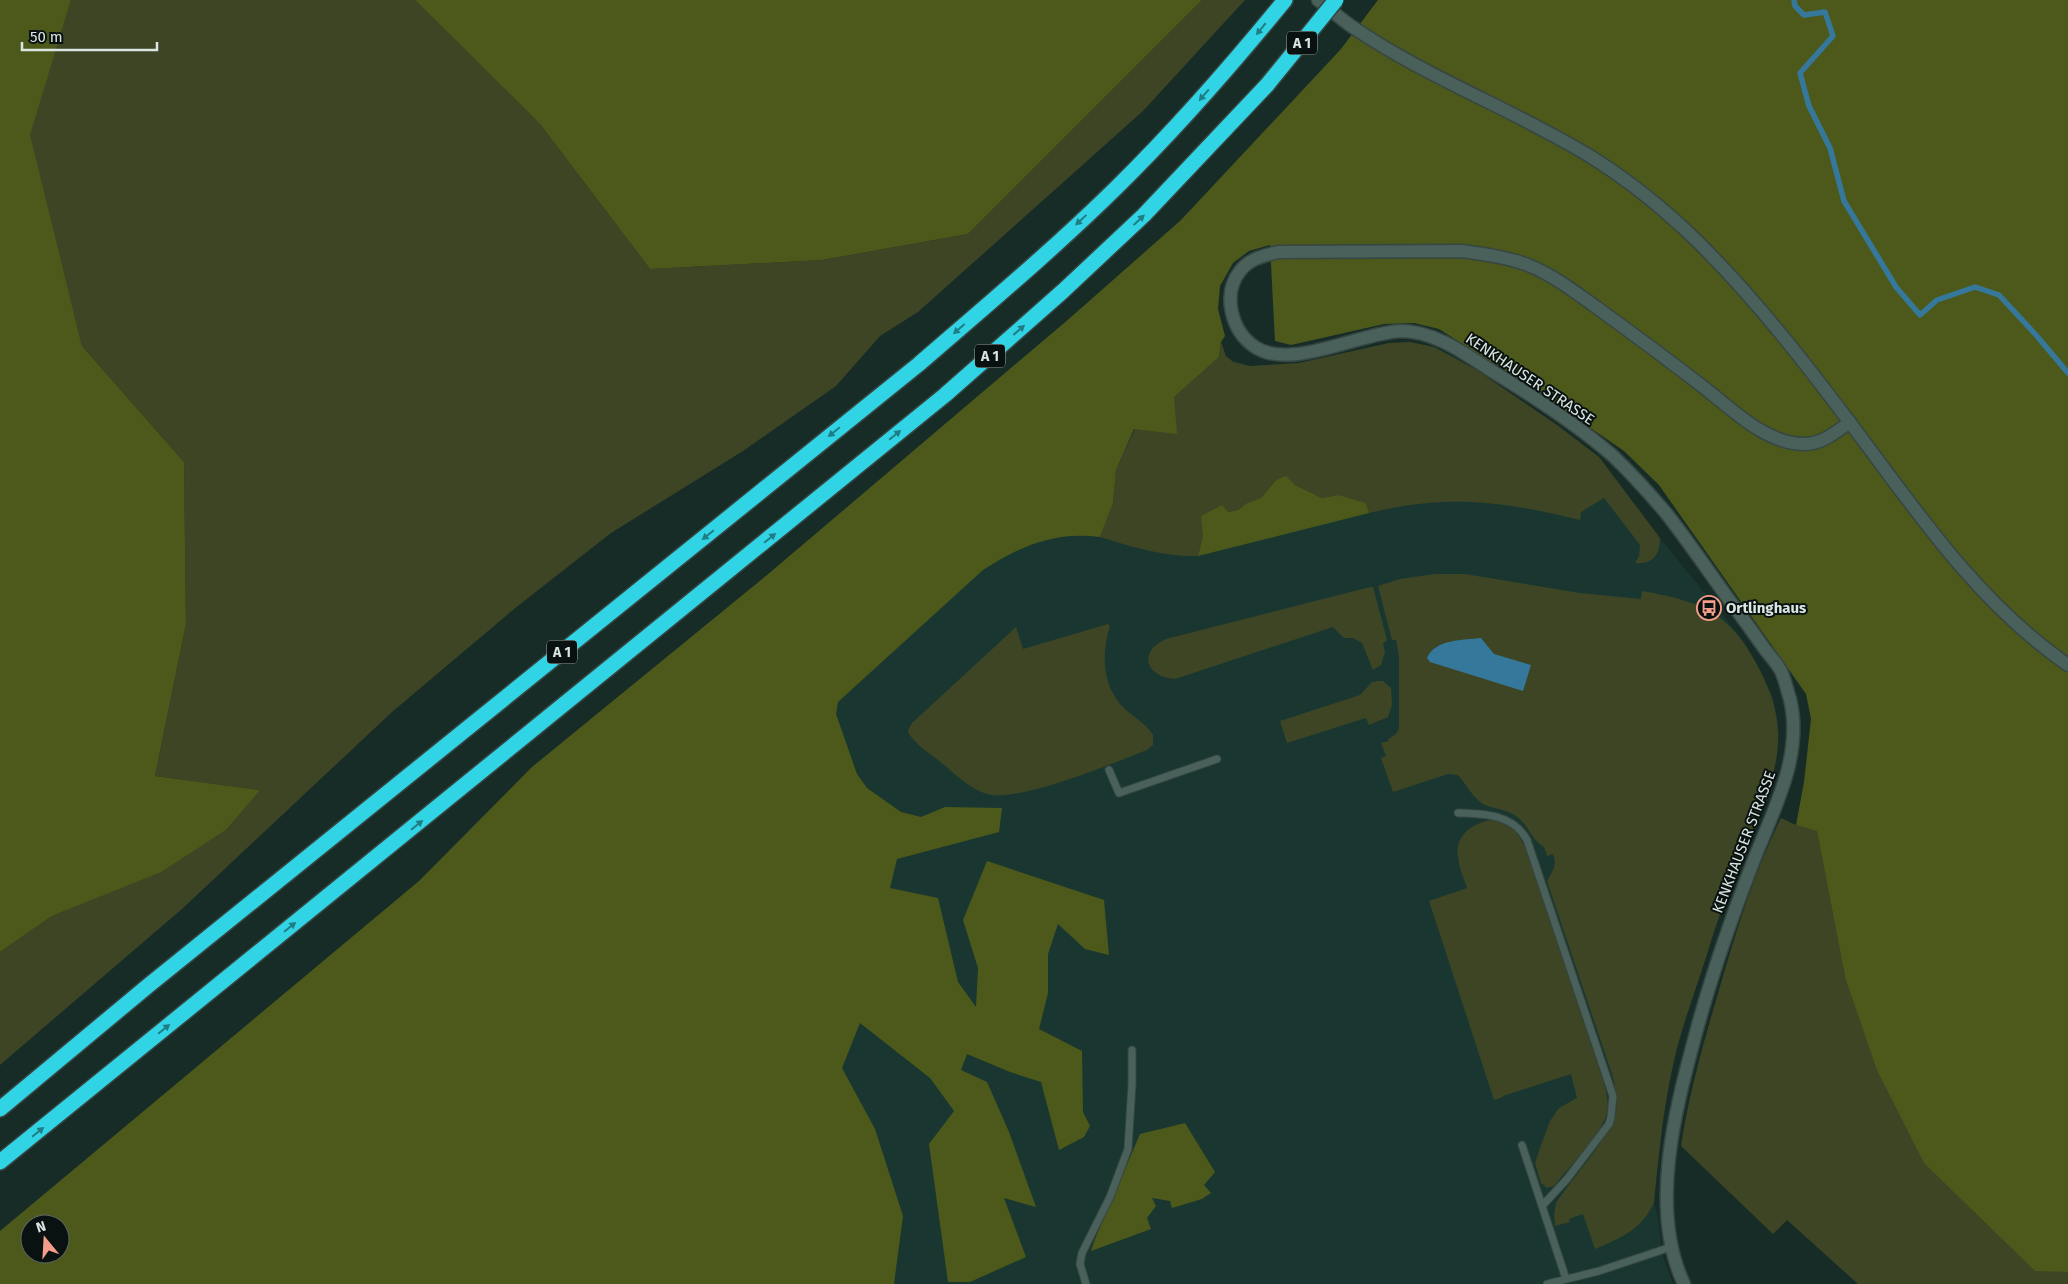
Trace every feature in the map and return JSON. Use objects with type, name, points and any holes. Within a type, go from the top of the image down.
[{"type":"highway","name":"A 1","points":[[0,1109],[156,978],[919,364],[1037,261],[1116,187],[1181,122],[1237,59],[1284,0]]},
{"type":"highway","name":"A 1","points":[[0,1162],[946,395],[1064,291],[1144,215],[1267,85],[1336,0]]},
{"type":"street","points":[[1318,0],[1354,28],[1397,54],[1568,144],[1610,170],[1650,199],[1694,238],[1751,298],[1850,422],[1939,542],[1983,592],[2017,626],[2068,665]]},
{"type":"street","name":"KENKHAUSER STRASSE","points":[[1684,1284],[1671,1246],[1667,1209],[1668,1174],[1684,1076],[1724,942],[1746,878],[1787,775],[1793,742],[1793,717],[1781,671],[1660,507],[1637,480],[1610,454],[1570,423],[1510,382],[1448,344],[1421,333],[1402,331],[1377,334],[1302,354],[1278,355],[1257,349],[1243,337],[1232,319],[1230,302],[1232,288],[1239,271],[1254,259],[1278,252],[1462,251],[1492,255],[1529,266],[1555,279],[1639,338],[1748,421],[1772,435],[1792,442],[1814,443],[1824,439],[1850,422]]},
{"type":"lane","points":[[1109,770],[1119,793],[1218,759]]},
{"type":"lane","points":[[1458,813],[1482,814],[1507,820],[1520,828],[1527,840],[1613,1096],[1612,1117],[1609,1124],[1567,1179],[1542,1206]]},
{"type":"lane","points":[[1086,1284],[1080,1264],[1082,1253],[1110,1197],[1128,1149],[1132,1050]]},
{"type":"lane","points":[[1522,1145],[1566,1280]]},
{"type":"lane","points":[[1547,1284],[1598,1271],[1671,1246]]},
{"type":"shaded area","points":[[71,0],[415,0],[540,124],[650,269],[822,260],[968,234],[1202,0],[1245,0],[1143,111],[918,312],[880,336],[836,386],[743,451],[611,533],[514,609],[392,712],[182,909],[0,1065],[0,952],[52,916],[161,871],[226,830],[259,790],[155,776],[186,624],[184,462],[82,346],[29,135]]},
{"type":"shaded area","points":[[1097,316],[1250,366],[1299,363],[1389,343],[1410,342],[1434,347],[1453,356],[1557,425],[1599,457],[1660,538],[1745,643],[1773,697],[1779,733],[1776,762],[1760,813],[1740,857],[1715,929],[1676,1051],[1664,1110],[1654,1202],[1658,1218],[1662,1254],[1673,1284],[761,1284],[573,886]]},
{"type":"shaded area","points":[[1221,342],[1226,356],[1233,362],[1250,366],[1299,363],[1389,343],[1410,342],[1434,347],[1475,369],[1557,425],[1599,457],[1660,538],[1659,549],[1651,560],[1635,563],[1639,556],[1640,545],[1604,498],[1581,512],[1580,520],[1525,508],[1475,502],[1425,503],[1369,513],[1366,503],[1339,495],[1322,498],[1295,485],[1276,480],[1261,498],[1247,503],[1238,510],[1228,512],[1203,536],[1198,556],[1160,553],[1100,537],[1113,503],[1116,470],[1135,429],[1219,357]]},
{"type":"shaded area","points":[[1435,574],[1465,574],[1580,593],[1641,599],[1642,591],[1695,604],[1721,619],[1733,630],[1755,661],[1773,700],[1778,736],[1773,772],[1768,792],[1727,894],[1679,1040],[1665,1108],[1654,1202],[1644,1219],[1630,1232],[1595,1249],[1583,1214],[1569,1219],[1570,1222],[1555,1226],[1556,1203],[1607,1132],[1613,1121],[1617,1103],[1613,1077],[1547,881],[1554,868],[1553,854],[1547,856],[1544,847],[1516,816],[1487,806],[1479,801],[1458,775],[1448,774],[1393,792],[1381,758],[1386,756],[1381,743],[1389,741],[1388,739],[1395,735],[1399,728],[1399,656],[1396,640],[1392,640],[1378,586],[1400,579]]},
{"type":"shaded area","points":[[1373,587],[1387,640],[1383,644],[1385,652],[1381,665],[1373,670],[1362,643],[1353,638],[1344,638],[1333,627],[1175,679],[1157,674],[1149,663],[1148,657],[1151,650],[1166,639]]},
{"type":"shaded area","points":[[1108,624],[1110,626],[1105,648],[1105,659],[1108,681],[1117,700],[1153,735],[1153,745],[1147,750],[1090,772],[1043,787],[1021,793],[987,794],[969,785],[920,746],[909,734],[908,730],[912,723],[1016,627],[1023,649]]},
{"type":"shaded area","points":[[1383,681],[1391,688],[1392,705],[1388,717],[1369,725],[1366,718],[1287,743],[1280,721],[1360,695],[1372,682]]},
{"type":"shaded area","points":[[1781,818],[1796,825],[1817,830],[1845,977],[2035,1270],[2068,1272],[2068,1284],[1858,1284],[1787,1220],[1773,1234],[1681,1146],[1697,1067],[1732,946],[1754,881]]},
{"type":"shaded area","points":[[1495,819],[1515,831],[1527,852],[1607,1096],[1607,1112],[1599,1130],[1554,1186],[1547,1188],[1541,1183],[1535,1163],[1550,1121],[1559,1108],[1577,1098],[1571,1074],[1494,1100],[1429,901],[1467,888],[1460,869],[1459,842],[1473,826]]},
{"type":"green space","points":[[0,0],[71,0],[30,135],[82,346],[184,462],[186,624],[155,776],[260,790],[226,830],[161,872],[52,916],[0,952]]},
{"type":"green space","points":[[415,0],[1202,0],[968,234],[822,260],[650,269],[540,124]]},
{"type":"green space","points":[[1378,0],[2068,0],[2068,1272],[2035,1271],[1924,1163],[1877,1070],[1845,977],[1817,831],[1796,825],[1804,782],[1811,719],[1806,694],[1659,485],[1624,451],[1541,394],[1439,329],[1414,323],[1384,324],[1291,345],[1275,341],[1270,245],[1249,251],[1233,263],[1220,286],[1218,309],[1225,336],[1221,342],[1219,357],[1174,397],[1177,434],[1134,429],[1116,470],[1113,503],[1100,537],[1068,536],[1038,542],[1011,554],[983,570],[838,702],[836,714],[857,774],[867,788],[901,812],[921,817],[945,807],[1002,808],[999,832],[897,859],[890,888],[938,898],[958,982],[976,1007],[978,968],[963,920],[987,861],[1104,900],[1109,955],[1085,949],[1058,924],[1048,954],[1048,993],[1039,1029],[1082,1051],[1083,1112],[1090,1126],[1084,1137],[1059,1150],[1041,1082],[1010,1072],[967,1054],[961,1070],[987,1082],[1009,1132],[1036,1207],[1004,1198],[1026,1257],[970,1282],[948,1282],[929,1144],[954,1111],[930,1078],[860,1023],[842,1068],[875,1129],[903,1216],[894,1284],[0,1284],[0,1231],[20,1214],[20,1264],[70,1264],[70,1214],[20,1214],[419,881],[532,767],[767,575],[1070,318],[1181,220],[1341,49]]},
{"type":"green space","points":[[1286,476],[1295,485],[1322,498],[1339,495],[1366,503],[1369,513],[1198,556],[1203,536],[1201,516],[1222,505],[1228,512],[1238,510],[1247,503],[1261,498],[1276,480]]},
{"type":"green space","points":[[1185,1123],[1215,1172],[1204,1185],[1211,1193],[1202,1199],[1172,1208],[1170,1201],[1152,1198],[1156,1206],[1147,1218],[1151,1229],[1091,1251],[1140,1134]]},
{"type":"water","points":[[1481,638],[1494,654],[1531,665],[1523,691],[1430,662],[1427,658],[1436,647],[1443,644]]},
{"type":"waterway","points":[[1794,0],[1795,6],[1804,15],[1825,12],[1833,36],[1800,73],[1809,106],[1830,148],[1844,201],[1896,287],[1920,315],[1937,300],[1975,287],[1999,295],[2068,373]]},
{"type":"place","name":"Ortlinghaus","points":[[1709,608]]}]
